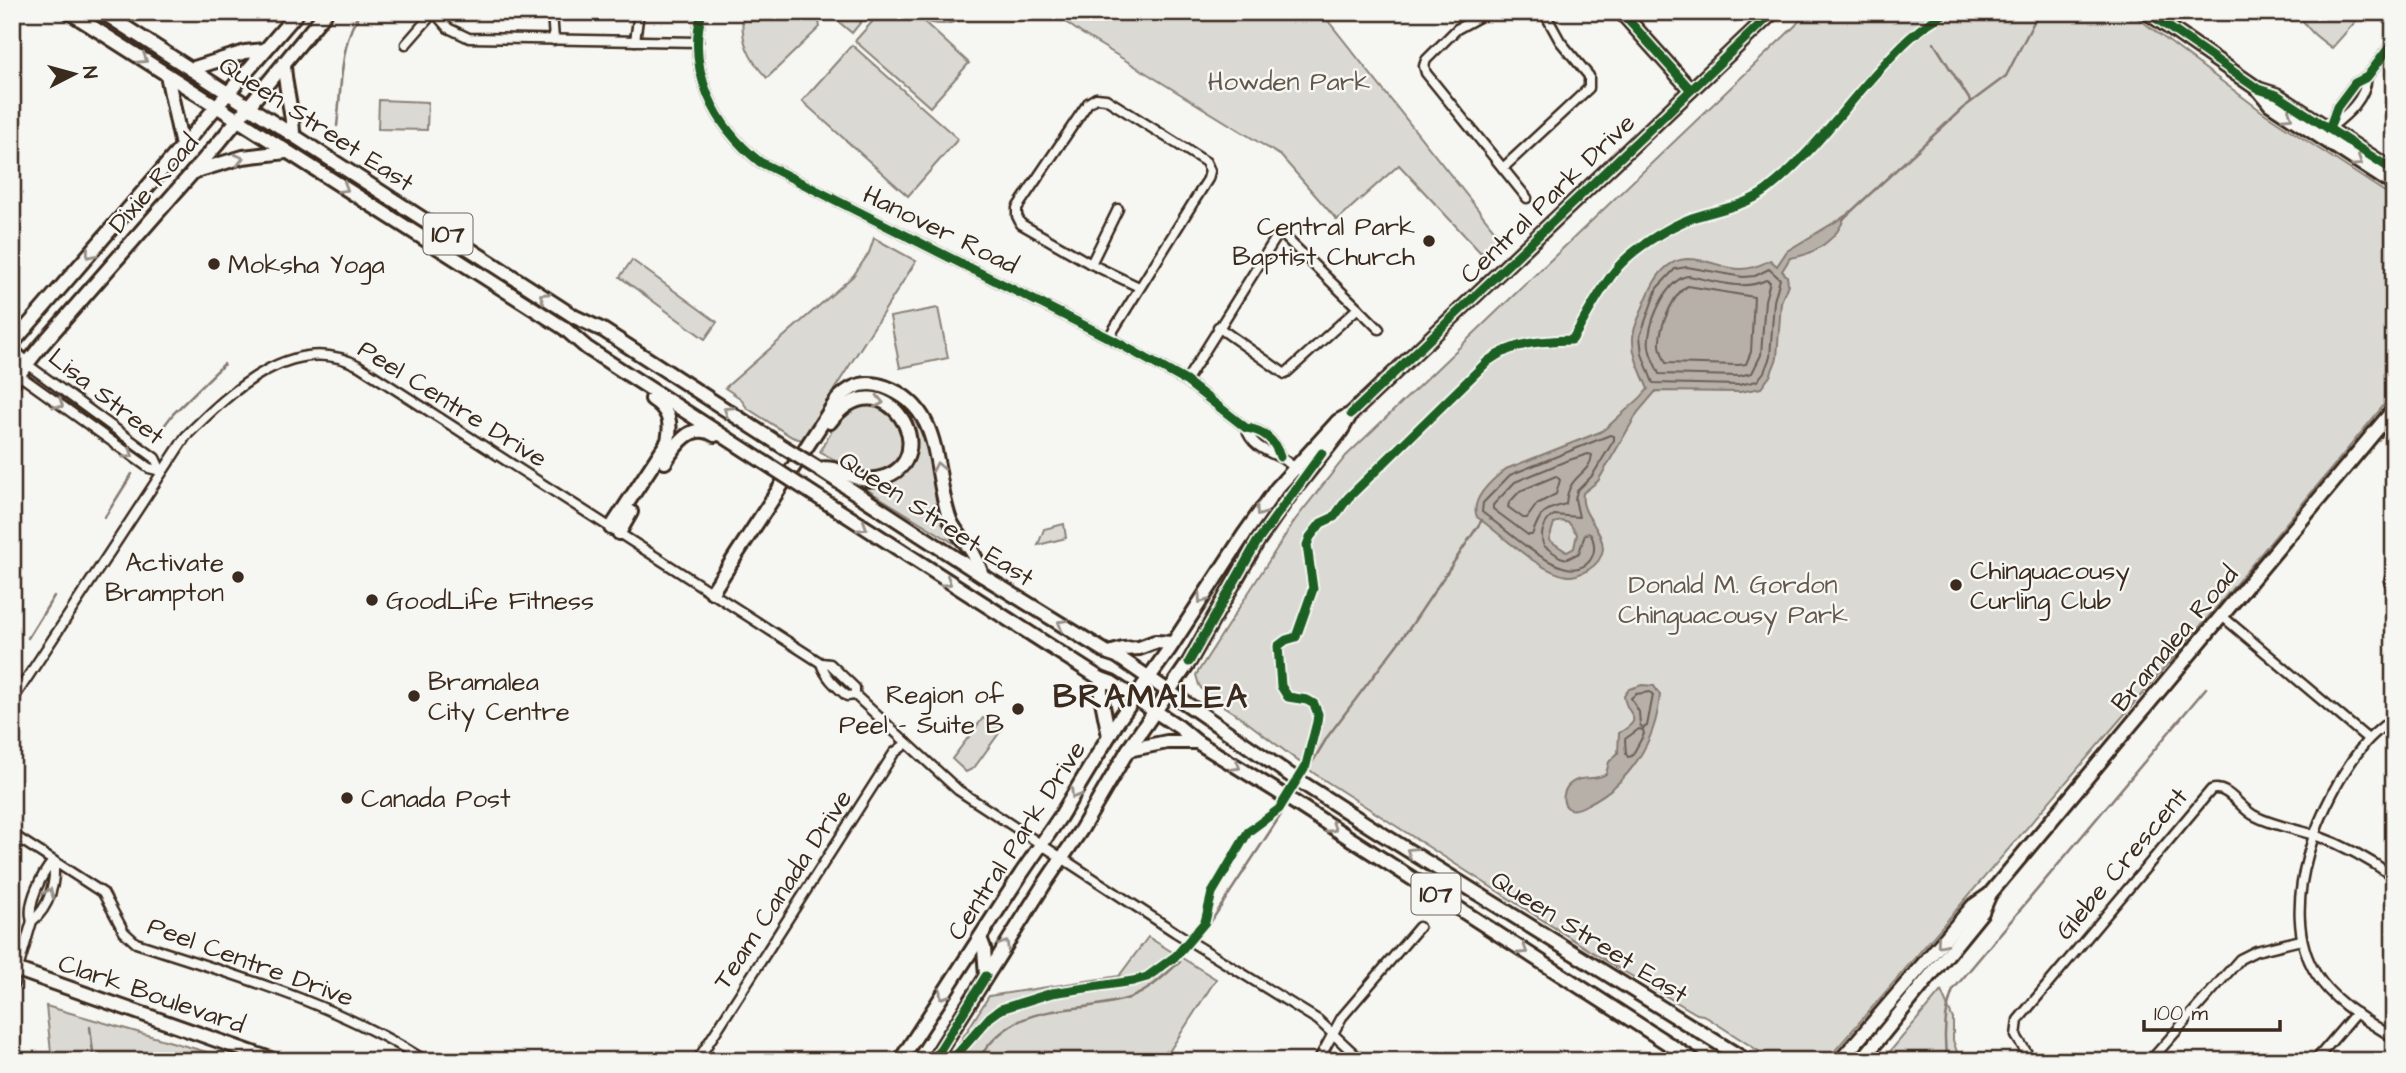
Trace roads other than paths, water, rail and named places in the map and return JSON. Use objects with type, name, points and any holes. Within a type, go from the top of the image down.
[{"type":"main road","name":"Queen Street East","points":[[69,12],[564,328],[587,348],[752,455],[1101,679],[1135,698],[1179,727],[1197,743],[1275,790],[1695,1061]]},
{"type":"main road","name":"Queen Street East","points":[[102,12],[575,317],[603,330],[819,468],[983,576],[1108,653],[1118,656],[1293,777],[1374,829],[1747,1061]]},
{"type":"main road","name":"Dixie Road","points":[[12,344],[298,12]]},
{"type":"main road","name":"Dixie Road","points":[[15,376],[29,365],[41,346],[238,120],[326,12]]},
{"type":"main road","points":[[1621,12],[1691,90]]},
{"type":"main road","name":"Central Park Drive","points":[[900,1061],[1109,736],[1263,508],[1341,431],[1351,414],[1773,12]]},
{"type":"main road","points":[[2147,12],[2258,89],[2270,104],[2394,171]]},
{"type":"main road","points":[[191,69],[245,52],[265,50]]},
{"type":"main road","points":[[284,65],[287,95],[293,113],[293,135]]},
{"type":"main road","points":[[167,75],[182,146]]},
{"type":"main road","points":[[2326,133],[2394,185]]},
{"type":"main road","points":[[193,172],[233,159],[286,152]]},
{"type":"main road","points":[[587,348],[597,364],[662,406],[670,424],[668,441],[615,530]]},
{"type":"main road","name":"Lisa Street","points":[[12,351],[29,365]]},
{"type":"main road","points":[[715,594],[837,400],[851,387],[869,384],[896,392],[910,402],[925,419],[935,446],[950,518],[960,537],[972,551],[983,576]]},
{"type":"main road","points":[[715,594],[838,413],[849,404],[871,399],[890,404],[901,416],[908,432],[909,447],[906,459],[895,471],[880,478],[865,480],[848,476],[831,466],[819,468]]},
{"type":"main road","name":"Bramalea Road","points":[[1840,1061],[1973,906],[1989,895],[2394,410]]},
{"type":"main road","points":[[615,530],[673,449],[688,434],[695,431],[710,432],[752,455]]},
{"type":"main road","name":"Central Park Drive","points":[[933,1061],[1081,830],[1128,750],[1189,662],[1300,471]]},
{"type":"main road","points":[[1108,653],[1139,648],[1155,642],[1173,643]]},
{"type":"main road","points":[[1101,679],[1101,696],[1109,736]]},
{"type":"main road","points":[[1128,750],[1167,742],[1197,743]]},
{"type":"main road","name":"Bramalea Road","points":[[1861,1061],[1982,912],[1989,895]]},
{"type":"main road","points":[[980,938],[984,948],[986,976]]},
{"type":"main road","name":"Clark Boulevard","points":[[15,969],[276,1061]]},
{"type":"street","points":[[406,44],[434,12],[448,28],[469,38],[698,42]]},
{"type":"street","points":[[552,12],[554,40]]},
{"type":"street","points":[[635,41],[639,12]]},
{"type":"street","name":"Hanover Road","points":[[702,12],[698,42],[703,83],[711,104],[733,137],[760,162],[1109,337],[1186,381],[1246,428],[1258,429],[1276,445],[1280,457],[1300,471]]},
{"type":"street","points":[[1488,12],[1457,29],[1426,60],[1424,66],[1426,73],[1527,198]]},
{"type":"street","points":[[1503,168],[1589,88],[1591,81],[1560,40],[1544,12]]},
{"type":"street","points":[[2326,133],[2337,107],[2356,83],[2367,77],[2394,41]]},
{"type":"street","points":[[2326,133],[2354,106],[2366,89],[2367,77]]},
{"type":"street","points":[[1109,337],[1210,172],[1206,162],[1106,99],[1096,98],[1088,103],[1038,176],[1017,208],[1017,216],[1021,224],[1091,264],[1139,287]]},
{"type":"street","points":[[1091,264],[1118,209]]},
{"type":"street","points":[[1186,381],[1277,236],[1282,234],[1379,329]]},
{"type":"street","points":[[1218,327],[1285,374],[1358,308]]},
{"type":"street","name":"Peel Centre Drive","points":[[12,701],[186,436],[203,419],[269,367],[302,358],[330,355],[359,366],[821,663],[830,664],[855,688],[855,695],[958,790],[1175,932],[1318,1020],[1362,1061]]},
{"type":"street","name":"Lisa Street","points":[[29,365],[155,458],[161,471]]},
{"type":"street","name":"Lisa Street","points":[[15,376],[149,468],[161,471]]},
{"type":"street","points":[[2394,573],[2389,582],[2394,592]]},
{"type":"street","points":[[2222,616],[2368,739]]},
{"type":"street","points":[[2394,717],[2368,739],[2337,784],[2316,835],[2301,898],[2301,940],[2312,967],[2325,987],[2356,1013],[2394,1038]]},
{"type":"street","name":"Team Canada Drive","points":[[696,1061],[894,753],[907,743]]},
{"type":"street","name":"Glebe Crescent","points":[[2032,1061],[2016,1036],[2018,1020],[2208,791],[2215,788],[2223,790],[2253,816],[2316,835],[2362,855],[2394,877]]},
{"type":"street","name":"Peel Centre Drive","points":[[12,834],[103,893],[124,932],[136,943],[294,996],[373,1029],[426,1061]]},
{"type":"street","points":[[32,921],[30,913],[44,872],[53,861]]},
{"type":"street","points":[[12,989],[15,969],[32,921],[41,914],[56,876],[53,861]]},
{"type":"street","points":[[1318,1061],[1342,1017],[1419,927]]},
{"type":"street","points":[[2150,1061],[2240,959],[2259,950],[2301,940]]},
{"type":"street","points":[[2315,1061],[2356,1013]]},
{"type":"water","points":[[1845,216],[1831,239],[1808,253],[1790,258],[1782,271],[1787,276],[1788,284],[1781,302],[1777,358],[1770,376],[1761,388],[1740,392],[1656,391],[1638,412],[1598,481],[1583,493],[1584,508],[1602,541],[1603,549],[1594,566],[1573,576],[1545,568],[1477,517],[1475,510],[1479,497],[1506,469],[1600,432],[1648,389],[1635,358],[1633,335],[1652,286],[1663,271],[1678,261],[1687,259],[1737,269],[1757,266],[1770,260],[1777,266],[1787,251]],"holes":[[[1554,523],[1569,523],[1577,534],[1574,548],[1567,552],[1549,540]]]},
{"type":"water","points":[[1642,685],[1654,686],[1660,695],[1653,728],[1638,759],[1616,785],[1603,795],[1578,809],[1568,808],[1564,796],[1570,784],[1579,779],[1597,778],[1606,774],[1609,762],[1618,753],[1619,733],[1633,720],[1624,696],[1629,689]]},
{"type":"waterway","points":[[337,126],[345,51],[354,23],[361,12]]},
{"type":"waterway","points":[[1843,219],[1963,108],[2006,76],[2039,12]]},
{"type":"waterway","points":[[1934,43],[1971,102]]},
{"type":"waterway","points":[[154,439],[173,414],[224,364]]},
{"type":"waterway","points":[[105,517],[132,474]]},
{"type":"waterway","points":[[1310,766],[1328,736],[1411,626],[1482,520]]},
{"type":"waterway","points":[[28,638],[54,596]]},
{"type":"waterway","points":[[1947,1061],[1945,1025],[1953,990],[2206,688]]},
{"type":"waterway","points":[[1210,923],[1284,810]]},
{"type":"waterway","points":[[977,1061],[993,1040],[1010,1026],[1028,1017],[1132,997],[1152,986],[1180,962]]},
{"type":"waterway","points":[[90,1027],[94,1061]]},
{"type":"place","name":"Central Park Baptist Church","points":[[1429,241]]},
{"type":"place","name":"Moksha Yoga","points":[[214,264]]},
{"type":"place","name":"Activate Brampton","points":[[238,577]]},
{"type":"place","name":"Chinguacousy Curling Club","points":[[1956,585]]},
{"type":"place","name":"GoodLife Fitness","points":[[372,600]]},
{"type":"place","name":"Bramalea City Centre","points":[[414,696]]},
{"type":"place","name":"Region of Peel - Suite B","points":[[1018,709]]},
{"type":"place","name":"Canada Post","points":[[347,798]]},
{"type":"district","name":"BRAMALEA","points":[[1151,695]]},
{"type":"park label","name":"Howden Park","points":[[1289,81]]},
{"type":"park label","name":"Donald M. Gordon Chinguacousy Park","points":[[1733,599]]}]
